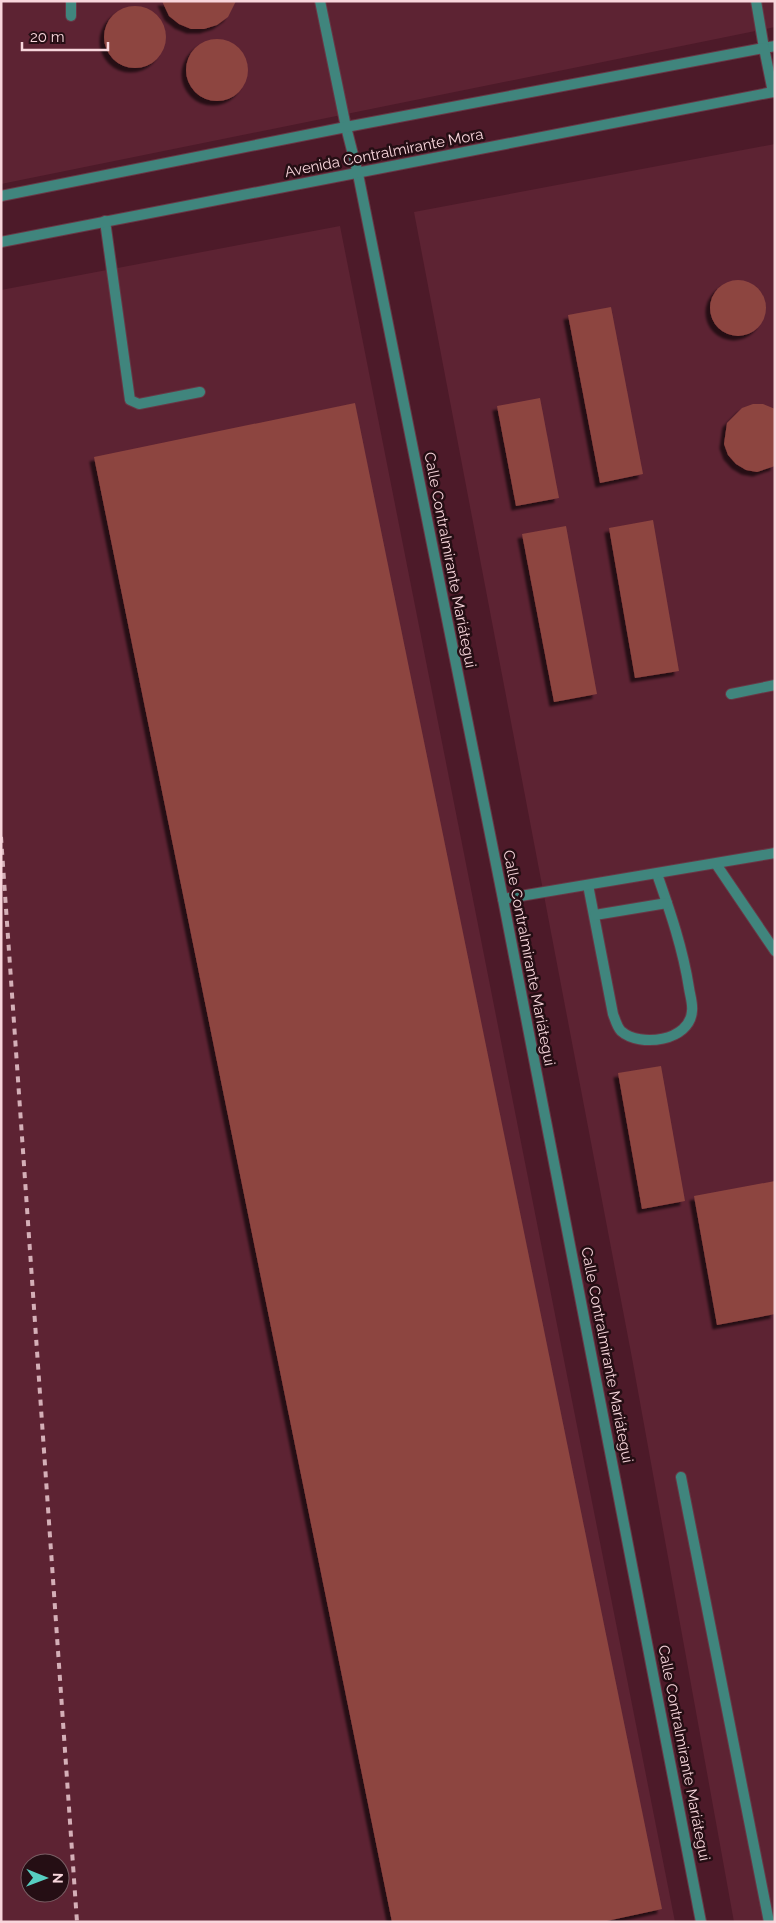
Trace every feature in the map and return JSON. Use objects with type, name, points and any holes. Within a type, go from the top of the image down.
[{"type":"street","points":[[71,1],[71,16]]},
{"type":"street","name":"Calle Contralmirante Mariátegui","points":[[320,1],[346,127],[358,174],[502,898],[701,1922]]},
{"type":"street","points":[[756,1],[774,92]]},
{"type":"street","points":[[1,196],[346,127],[775,46]]},
{"type":"street","name":"Avenida Contralmirante Mora","points":[[1,242],[774,92]]},
{"type":"street","points":[[105,221],[130,400],[139,404],[200,392]]},
{"type":"street","points":[[731,694],[775,685]]},
{"type":"street","points":[[502,898],[775,854]]},
{"type":"street","points":[[716,864],[775,951]]},
{"type":"street","points":[[588,885],[613,1014],[620,1030],[634,1039],[656,1040],[675,1035],[689,1024],[692,1010],[684,955],[657,874]]},
{"type":"street","points":[[595,915],[667,903]]},
{"type":"street","points":[[681,1477],[769,1922]]},
{"type":"shaded area","points":[[1,1],[775,1],[775,27],[1,184]]},
{"type":"shaded area","points":[[775,144],[775,1922],[734,1922],[632,1358],[414,212]]},
{"type":"shaded area","points":[[340,226],[675,1922],[1,1922],[1,290]]},
{"type":"building","points":[[162,1],[236,1],[228,17],[217,25],[204,29],[191,29],[179,24],[169,16]]},
{"type":"building","points":[[129,6],[141,6],[157,15],[164,25],[166,37],[164,49],[157,59],[141,68],[129,68],[118,63],[109,54],[104,43],[104,31],[109,20],[118,11]]},
{"type":"building","points":[[211,39],[223,39],[239,48],[246,58],[248,70],[246,82],[239,92],[223,101],[211,101],[200,96],[191,87],[186,76],[186,64],[191,53],[200,44]]},
{"type":"building","points":[[738,280],[753,285],[761,293],[766,308],[761,323],[753,331],[738,336],[723,331],[715,323],[710,308],[715,293],[723,285]]},
{"type":"building","points":[[611,307],[643,474],[600,483],[568,315]]},
{"type":"building","points":[[540,398],[559,498],[516,506],[497,406]]},
{"type":"building","points":[[355,403],[662,1909],[602,1922],[392,1922],[94,457]]},
{"type":"building","points":[[753,404],[763,404],[775,409],[775,466],[757,472],[746,470],[736,464],[728,455],[724,444],[727,423],[742,408]]},
{"type":"building","points":[[653,520],[679,671],[635,678],[609,528]]},
{"type":"building","points":[[566,526],[597,694],[554,702],[522,534]]},
{"type":"building","points":[[661,1066],[685,1201],[642,1209],[618,1073]]},
{"type":"building","points":[[775,1181],[775,1314],[717,1325],[694,1196]]},
{"type":"railway","points":[[1,837],[77,1922]]}]
